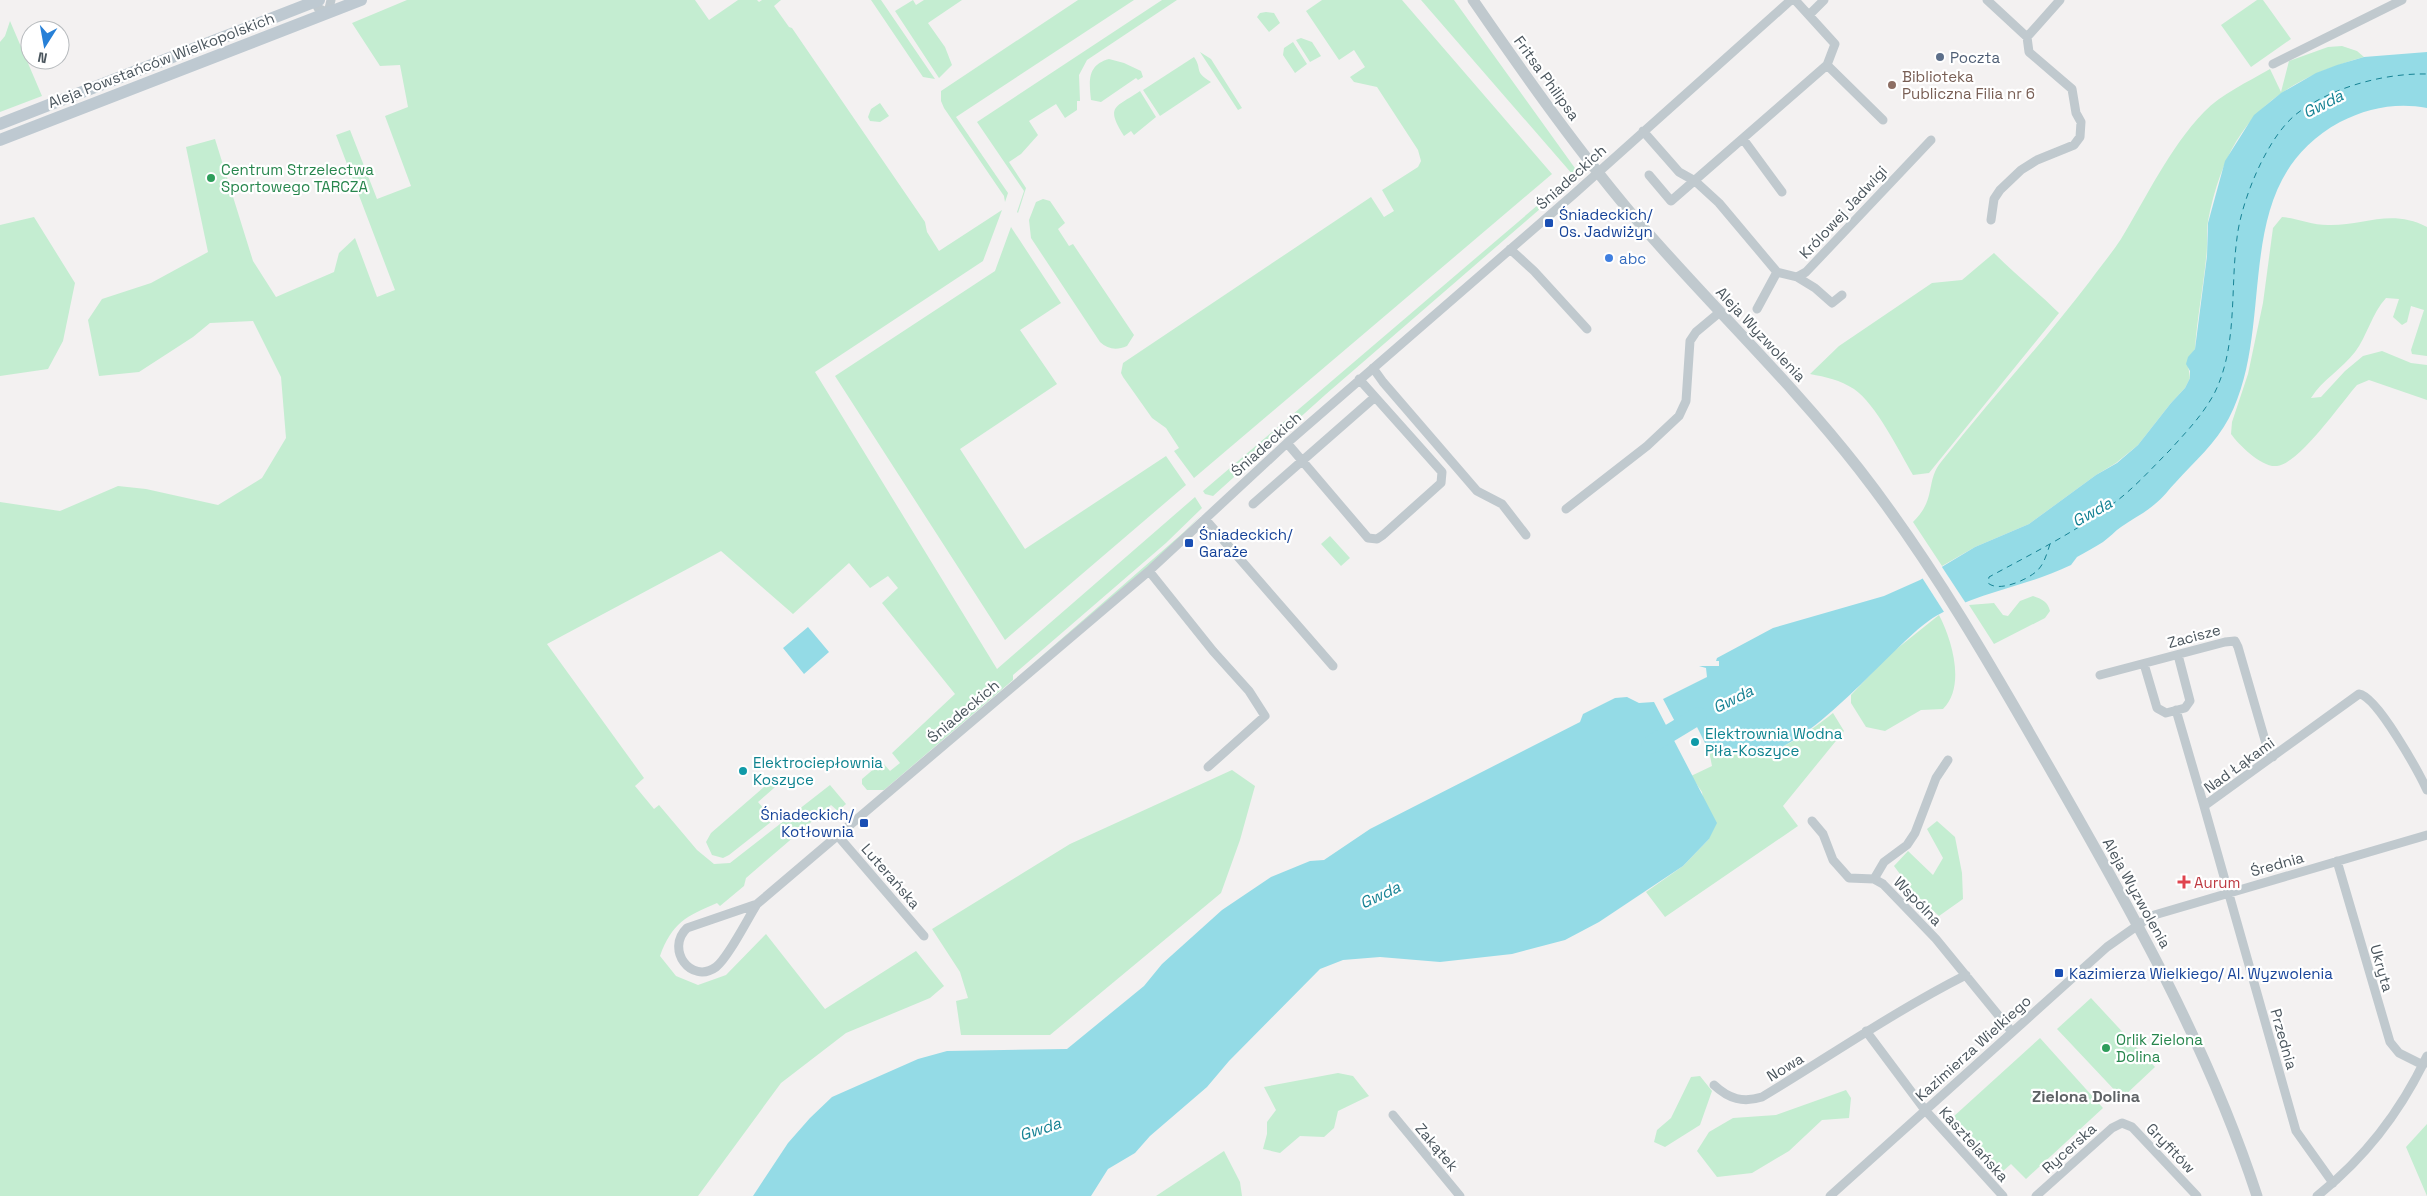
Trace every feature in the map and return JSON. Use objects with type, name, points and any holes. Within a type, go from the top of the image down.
[{"type":"main road","name":"Aleja Powstańców Wielkopolskich","points":[[0,140],[361,0]]},
{"type":"main road","name":"Aleja Powstańców Wielkopolskich","points":[[0,124],[316,1]]},
{"type":"street","points":[[316,1],[318,8],[328,13],[331,0]]},
{"type":"street","name":"Fritsa Philipsa","points":[[1473,0],[1538,92],[1598,171]]},
{"type":"street","points":[[1649,175],[1671,201],[1828,65],[1835,44],[1793,0]]},
{"type":"street","name":"Śniadeckich","points":[[757,904],[1149,571],[1359,379],[1793,0]]},
{"type":"street","points":[[1809,15],[1824,0]]},
{"type":"street","points":[[1988,0],[2027,36],[2030,52],[2072,89],[2076,113],[2080,122],[2080,137],[2074,145],[2037,160],[2021,170],[1994,199],[1991,220]]},
{"type":"street","points":[[2027,36],[2060,0]]},
{"type":"street","points":[[2273,64],[2402,0]]},
{"type":"street","points":[[1828,65],[1883,120]]},
{"type":"street","points":[[1643,130],[1679,172],[1695,181],[1719,203],[1777,272],[1757,309]]},
{"type":"street","points":[[1742,139],[1782,192]]},
{"type":"street","name":"Królowej Jadwigi","points":[[1777,272],[1797,277],[1806,272],[1931,140]]},
{"type":"street","name":"Aleja Wyzwolenia","points":[[1598,171],[1642,226],[1819,421],[1897,521],[1962,619],[2137,924],[2204,1057],[2236,1136],[2257,1196]]},
{"type":"street","points":[[1510,249],[1534,271],[1587,329]]},
{"type":"street","points":[[1797,277],[1815,288],[1832,303],[1842,294]]},
{"type":"street","points":[[1566,509],[1647,446],[1680,416],[1686,401],[1690,341],[1696,332],[1720,312]]},
{"type":"street","points":[[1373,368],[1477,491],[1502,504],[1526,535]]},
{"type":"street","points":[[1287,443],[1368,538],[1377,539],[1383,536],[1436,489],[1443,480],[1442,472],[1359,379]]},
{"type":"street","points":[[1253,504],[1375,397]]},
{"type":"street","points":[[1205,519],[1333,666]]},
{"type":"street","points":[[1149,571],[1213,651],[1249,691],[1265,716],[1208,767]]},
{"type":"street","name":"Zacisze","points":[[2100,675],[2225,642],[2236,643],[2267,747],[2273,757]]},
{"type":"street","points":[[2144,664],[2157,708],[2166,713],[2187,707],[2190,701],[2178,655]]},
{"type":"street","name":"Nad Łąkami","points":[[2228,893],[2204,806],[2353,698],[2363,694],[2370,699],[2413,762],[2427,790]]},
{"type":"street","points":[[2176,710],[2204,806]]},
{"type":"street","name":"Wspólna","points":[[1948,760],[1936,778],[1915,833],[1906,845],[1884,862],[1874,879],[1883,884],[1936,939],[2012,1032]]},
{"type":"street","points":[[1812,821],[1823,834],[1833,860],[1849,878],[1874,879]]},
{"type":"street","name":"Średnia","points":[[2137,924],[2151,916],[2427,835]]},
{"type":"street","name":"Luterańska","points":[[838,836],[924,936]]},
{"type":"street","name":"Ukryta","points":[[2337,861],[2390,1042],[2398,1053],[2425,1061]]},
{"type":"street","name":"Przednia","points":[[2228,893],[2296,1131],[2333,1183]]},
{"type":"street","points":[[757,904],[719,965],[711,970],[700,971],[691,969],[682,960],[678,943],[687,928],[757,904]]},
{"type":"street","name":"Kazimierza Wielkiego","points":[[1830,1196],[2107,947],[2137,924]]},
{"type":"street","name":"Nowa","points":[[1714,1085],[1737,1100],[1753,1100],[1762,1097],[1846,1047],[1866,1031],[1966,974]]},
{"type":"street","points":[[1866,1031],[1925,1110]]},
{"type":"street","points":[[2317,1196],[2356,1162],[2382,1130],[2401,1104],[2425,1061]]},
{"type":"street","name":"Kasztelańska","points":[[1925,1110],[2003,1196]]},
{"type":"street","name":"Zakątek","points":[[1392,1115],[1460,1196]]},
{"type":"street","name":"Rycerska","points":[[2036,1196],[2112,1128],[2122,1123]]},
{"type":"street","name":"Gryfitów","points":[[2122,1123],[2132,1128],[2198,1196]]},
{"type":"green space","points":[[407,0],[695,0],[709,20],[738,0],[757,0],[759,2],[762,0],[781,0],[774,6],[789,27],[792,28],[925,222],[927,232],[939,251],[1002,210],[983,261],[815,372],[997,669],[1195,497],[1202,508],[1166,543],[1013,675],[1013,680],[884,790],[867,790],[862,784],[862,779],[882,762],[890,771],[900,763],[892,753],[955,694],[882,603],[898,588],[888,576],[870,588],[849,563],[793,614],[721,551],[547,644],[644,778],[635,786],[654,809],[659,805],[697,850],[714,864],[730,863],[830,785],[846,804],[838,811],[831,805],[746,878],[744,886],[720,906],[717,903],[697,912],[675,928],[660,956],[676,976],[698,985],[726,975],[766,934],[825,1009],[916,951],[944,986],[930,998],[846,1033],[781,1083],[698,1196],[0,1196],[0,502],[60,511],[118,486],[146,489],[218,505],[262,478],[286,438],[281,377],[253,321],[210,323],[193,337],[139,372],[99,376],[88,320],[102,299],[151,283],[208,252],[186,147],[215,139],[253,261],[276,297],[334,272],[339,253],[355,238],[377,297],[395,290],[336,135],[350,130],[377,199],[411,186],[385,116],[408,107],[400,65],[380,66],[352,23]]},
{"type":"green space","points":[[871,0],[881,0],[935,79],[923,77]]},
{"type":"green space","points":[[913,0],[916,5],[924,0],[962,0],[928,23],[945,47],[952,65],[939,78],[895,11]]},
{"type":"green space","points":[[1078,0],[1134,0],[956,117],[1008,193],[1005,202],[1004,196],[944,108],[941,101],[941,91]]},
{"type":"green space","points":[[1162,0],[1177,0],[1087,60],[1079,75],[1080,101],[1077,101],[1077,110],[1065,118],[1056,104],[1029,121],[1038,135],[1021,154],[1009,162],[1026,188],[1018,213],[1024,191],[977,122]]},
{"type":"green space","points":[[1322,0],[1402,0],[1552,174],[1194,478],[1174,451],[1179,448],[1166,428],[1152,418],[1123,377],[1121,373],[1123,363],[1371,197],[1384,217],[1394,211],[1382,190],[1418,167],[1421,161],[1418,150],[1377,87],[1354,82],[1350,77],[1365,67],[1354,50],[1339,60],[1306,11]]},
{"type":"green space","points":[[1421,0],[1454,0],[1577,171],[1578,176],[1325,395],[1213,496],[1205,494],[1203,491],[1573,175]]},
{"type":"green space","points":[[2257,0],[2263,0],[2291,39],[2251,67],[2221,25]]},
{"type":"green space","points":[[1260,13],[1274,13],[1280,23],[1269,32],[1257,17]]},
{"type":"green space","points":[[10,21],[20,44],[20,70],[31,70],[42,96],[0,112],[0,42],[5,36]]},
{"type":"green space","points":[[1301,38],[1312,42],[1321,56],[1310,62],[1296,40]]},
{"type":"green space","points":[[1293,42],[1307,64],[1295,73],[1283,55],[1284,48]]},
{"type":"green space","points":[[2342,46],[2357,51],[2364,57],[2303,80],[2279,95],[2258,113],[2241,134],[2227,159],[2216,187],[2208,221],[2207,254],[2195,349],[2188,360],[2190,378],[2185,388],[2138,445],[2116,463],[2096,475],[2029,524],[1975,547],[1942,566],[1913,522],[1925,506],[1936,469],[2110,255],[2180,141],[2204,112],[2235,89],[2270,69],[2281,92],[2289,61],[2328,47]]},
{"type":"green space","points":[[1200,52],[1211,59],[1242,108],[1238,110]]},
{"type":"green space","points":[[1194,57],[1200,73],[1211,82],[1160,116],[1143,90]]},
{"type":"green space","points":[[1109,59],[1124,63],[1141,71],[1143,77],[1138,80],[1136,78],[1101,102],[1091,100],[1090,80],[1093,70],[1097,65]]},
{"type":"green space","points":[[1140,91],[1156,117],[1134,135],[1131,131],[1124,136],[1118,126],[1114,113],[1119,105]]},
{"type":"green space","points":[[880,103],[889,116],[880,122],[870,121],[868,117],[871,109]]},
{"type":"green space","points":[[1043,199],[1050,201],[1065,223],[1058,229],[1069,246],[1073,244],[1134,335],[1127,346],[1112,348],[1100,342],[1031,238],[1029,220],[1036,202]]},
{"type":"green space","points":[[34,217],[75,283],[63,341],[48,369],[0,376],[0,225]]},
{"type":"green space","points":[[2282,217],[2328,225],[2389,218],[2414,222],[2427,227],[2427,356],[2412,354],[2411,350],[2424,310],[2411,306],[2407,322],[2402,325],[2393,317],[2399,299],[2386,298],[2355,352],[2311,398],[2321,397],[2345,371],[2363,356],[2382,351],[2411,363],[2427,365],[2427,400],[2369,380],[2357,385],[2319,432],[2297,455],[2286,463],[2271,466],[2258,460],[2239,444],[2231,434],[2232,422],[2248,374],[2263,303],[2273,228]]},
{"type":"green space","points":[[1011,227],[1061,303],[1020,330],[1057,384],[960,449],[1025,549],[1166,456],[1186,485],[1005,640],[835,376],[995,271]]},
{"type":"green space","points":[[1994,253],[2059,313],[1929,473],[1913,475],[1879,416],[1862,396],[1843,383],[1810,374],[1839,346],[1932,283],[1962,280]]},
{"type":"green space","points":[[1201,515],[1172,546],[1020,675],[1184,532]]},
{"type":"green space","points":[[1330,536],[1350,558],[1341,566],[1321,544]]},
{"type":"green space","points":[[2033,596],[2048,605],[2050,611],[2045,618],[1994,644],[1969,605],[1994,603],[2003,615],[2008,616],[2020,601]]},
{"type":"green space","points":[[1939,615],[1948,637],[1954,663],[1954,688],[1950,699],[1943,709],[1921,710],[1885,731],[1866,727],[1851,703],[1851,695],[1889,655]]},
{"type":"green space","points":[[1833,713],[1844,731],[1783,806],[1798,826],[1665,917],[1646,892],[1683,866],[1709,839],[1702,792],[1691,776],[1712,766],[1709,751],[1726,748],[1738,754],[1767,753],[1796,739]]},
{"type":"green space","points":[[1232,770],[1255,786],[1240,840],[1221,893],[1050,1035],[961,1035],[956,1001],[968,998],[960,972],[932,929],[1070,844]]},
{"type":"green space","points":[[778,775],[782,781],[758,802],[770,816],[773,813],[776,818],[729,855],[723,858],[712,855],[706,842],[711,833]]},
{"type":"green space","points":[[1937,821],[1955,837],[1962,873],[1963,899],[1939,916],[1914,893],[1894,866],[1908,851],[1933,875],[1943,858],[1927,829]]},
{"type":"green space","name":"Orlik Zielona Dolina","points":[[2091,998],[2155,1067],[2122,1098],[2057,1029]]},
{"type":"green space","points":[[2040,1038],[2103,1108],[2026,1179],[2011,1164],[2002,1172],[1953,1117]]},
{"type":"green space","points":[[1338,1073],[1353,1076],[1369,1096],[1338,1111],[1334,1128],[1324,1137],[1300,1136],[1280,1153],[1263,1149],[1267,1134],[1267,1122],[1276,1110],[1264,1087]]},
{"type":"green space","points":[[1700,1076],[1712,1091],[1700,1125],[1665,1147],[1654,1142],[1657,1130],[1671,1118],[1691,1077]]},
{"type":"green space","points":[[1846,1090],[1851,1098],[1849,1118],[1822,1120],[1789,1151],[1752,1173],[1717,1177],[1697,1151],[1709,1132],[1733,1118],[1776,1115]]},
{"type":"green space","points":[[2427,1124],[2427,1196],[2406,1147]]},
{"type":"green space","points":[[1224,1151],[1240,1182],[1242,1196],[1156,1196]]},
{"type":"water","points":[[2427,52],[2427,108],[2393,106],[2361,113],[2340,122],[2305,149],[2282,181],[2268,217],[2260,257],[2251,340],[2243,380],[2229,418],[2211,444],[2158,502],[2103,542],[2077,557],[2071,565],[2037,579],[1968,601],[1936,616],[1916,631],[1835,708],[1806,732],[1776,750],[1749,756],[1725,748],[1709,751],[1696,725],[1681,733],[1663,699],[1707,677],[1706,668],[1699,666],[1719,666],[1719,661],[1716,661],[1717,658],[1773,628],[1884,596],[1920,580],[1975,547],[2029,524],[2096,475],[2117,463],[2138,445],[2185,388],[2190,378],[2190,371],[2186,364],[2188,357],[2195,349],[2207,256],[2208,223],[2225,161],[2254,115],[2281,93],[2316,73],[2337,65],[2364,57]]},
{"type":"water","points":[[808,627],[829,652],[804,674],[783,648]]},
{"type":"water","points":[[1627,697],[1639,703],[1654,702],[1717,823],[1709,839],[1683,866],[1599,922],[1565,940],[1512,954],[1440,962],[1380,957],[1343,960],[1320,969],[1229,1061],[1207,1087],[1150,1136],[1135,1153],[1108,1169],[1091,1196],[753,1196],[788,1143],[832,1097],[918,1059],[947,1051],[1067,1049],[1144,986],[1162,964],[1222,910],[1271,877],[1310,861],[1324,860],[1370,829],[1580,722],[1583,714],[1615,698]]},
{"type":"pier","points":[[1940,564],[1967,605],[1946,615],[1921,576]]},
{"type":"waterway","name":"Gwda","points":[[1650,745],[1698,716]]},
{"type":"ferry route","points":[[2050,544],[2040,567],[2034,574],[2006,586],[1993,586],[1988,583],[1989,577],[2071,532],[2118,500],[2170,450],[2204,410],[2222,376],[2227,357],[2232,318],[2237,238],[2244,206],[2258,169],[2277,136],[2288,122],[2299,112],[2327,95],[2360,83],[2394,76],[2427,74]]},
{"type":"place","name":"Poczta","points":[[1940,57]]},
{"type":"place","name":"Biblioteka Publiczna Filia nr 6","points":[[1892,85]]},
{"type":"place","name":"Centrum Strzelectwa Sportowego TARCZA","points":[[211,178]]},
{"type":"place","name":"Śniadeckich/ Os. Jadwiżyn","points":[[1549,223]]},
{"type":"place","name":"abc","points":[[1609,258]]},
{"type":"place","name":"Śniadeckich/ Garaże","points":[[1189,543]]},
{"type":"place","name":"Elektrownia Wodna Piła-Koszyce","points":[[1695,742]]},
{"type":"place","name":"Elektrociepłownia Koszyce","points":[[743,771]]},
{"type":"place","name":"Śniadeckich/ Kotłownia","points":[[864,823]]},
{"type":"place","name":"Aurum","points":[[2184,882]]},
{"type":"place","name":"Kazimierza Wielkiego/ Al. Wyzwolenia","points":[[2059,973]]},
{"type":"place","name":"Orlik Zielona Dolina","points":[[2106,1048]]},
{"type":"district","name":"Zielona Dolina","points":[[2086,1096]]}]
